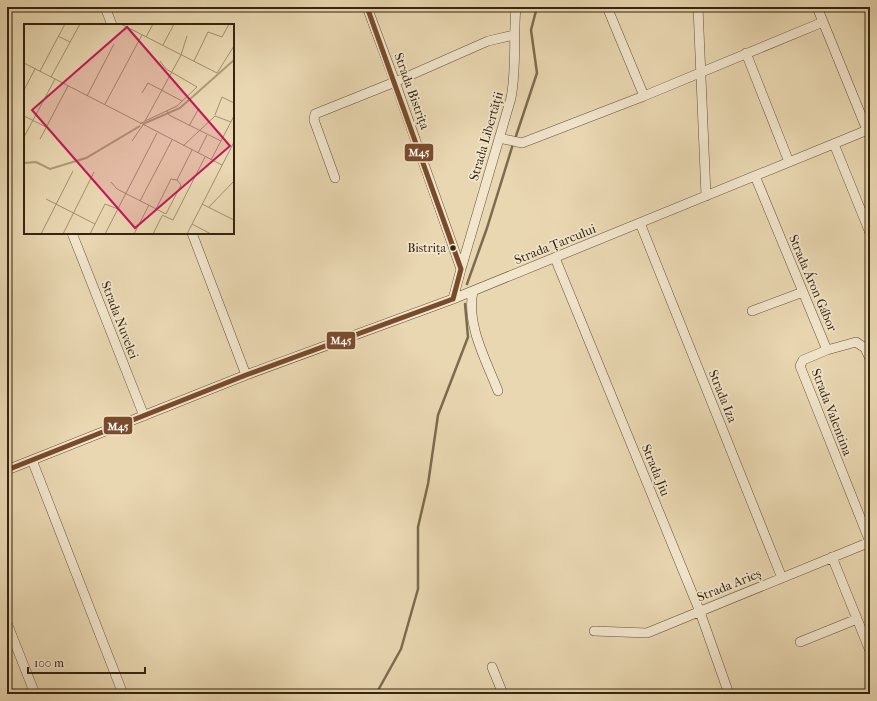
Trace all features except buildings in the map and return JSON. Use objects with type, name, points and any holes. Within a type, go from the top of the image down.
[{"type":"street","points":[[105,7],[112,24]]},
{"type":"street","name":"Strada Bistrița","points":[[367,7],[461,268]]},
{"type":"street","name":"Strada Libertății","points":[[461,268],[499,138],[515,75],[514,35],[516,7]]},
{"type":"street","points":[[607,7],[644,96]]},
{"type":"street","points":[[698,7],[702,71],[706,196]]},
{"type":"street","points":[[818,7],[868,130]]},
{"type":"street","points":[[499,138],[522,144],[644,96],[823,22]]},
{"type":"street","points":[[335,178],[314,120],[315,114],[395,82],[488,41],[514,35]]},
{"type":"street","points":[[746,53],[789,162]]},
{"type":"street","name":"Strada Țarcului","points":[[7,470],[246,375],[453,299],[868,130]]},
{"type":"street","points":[[834,144],[870,233]]},
{"type":"street","name":"Strada Áron Gábor","points":[[755,176],[827,350],[856,342],[865,348],[870,359]]},
{"type":"street","name":"Strada Iza","points":[[640,223],[782,578]]},
{"type":"street","name":"Strada Nuvelei","points":[[72,234],[144,416]]},
{"type":"street","points":[[192,234],[246,375]]},
{"type":"street","name":"Strada Jiu","points":[[555,258],[700,612],[729,694]]},
{"type":"street","points":[[453,299],[461,268]]},
{"type":"street","points":[[473,291],[471,303],[474,327],[498,391]]},
{"type":"street","points":[[752,310],[803,292]]},
{"type":"street","name":"Strada Valentina","points":[[827,350],[803,360],[800,366],[870,542]]},
{"type":"street","points":[[32,460],[123,694]]},
{"type":"street","name":"Strada Arieș","points":[[594,631],[647,633],[870,542]]},
{"type":"street","points":[[832,557],[870,651]]},
{"type":"street","points":[[800,642],[858,619]]},
{"type":"street","points":[[7,623],[34,694]]},
{"type":"street","points":[[492,667],[503,694]]},
{"type":"waterway","points":[[515,139],[537,73],[531,30],[537,7]]},
{"type":"waterway","points":[[467,284],[487,228],[513,144]]},
{"type":"waterway","points":[[376,694],[401,649],[418,589],[418,527],[428,484],[438,415],[468,337],[465,304]]},
{"type":"transit line","name":"M45","points":[[367,7],[461,269],[453,299]]},
{"type":"transit line","name":"M45","points":[[7,470],[246,375],[453,299]]},
{"type":"place","name":"Bistrița","points":[[453,248]]}]
